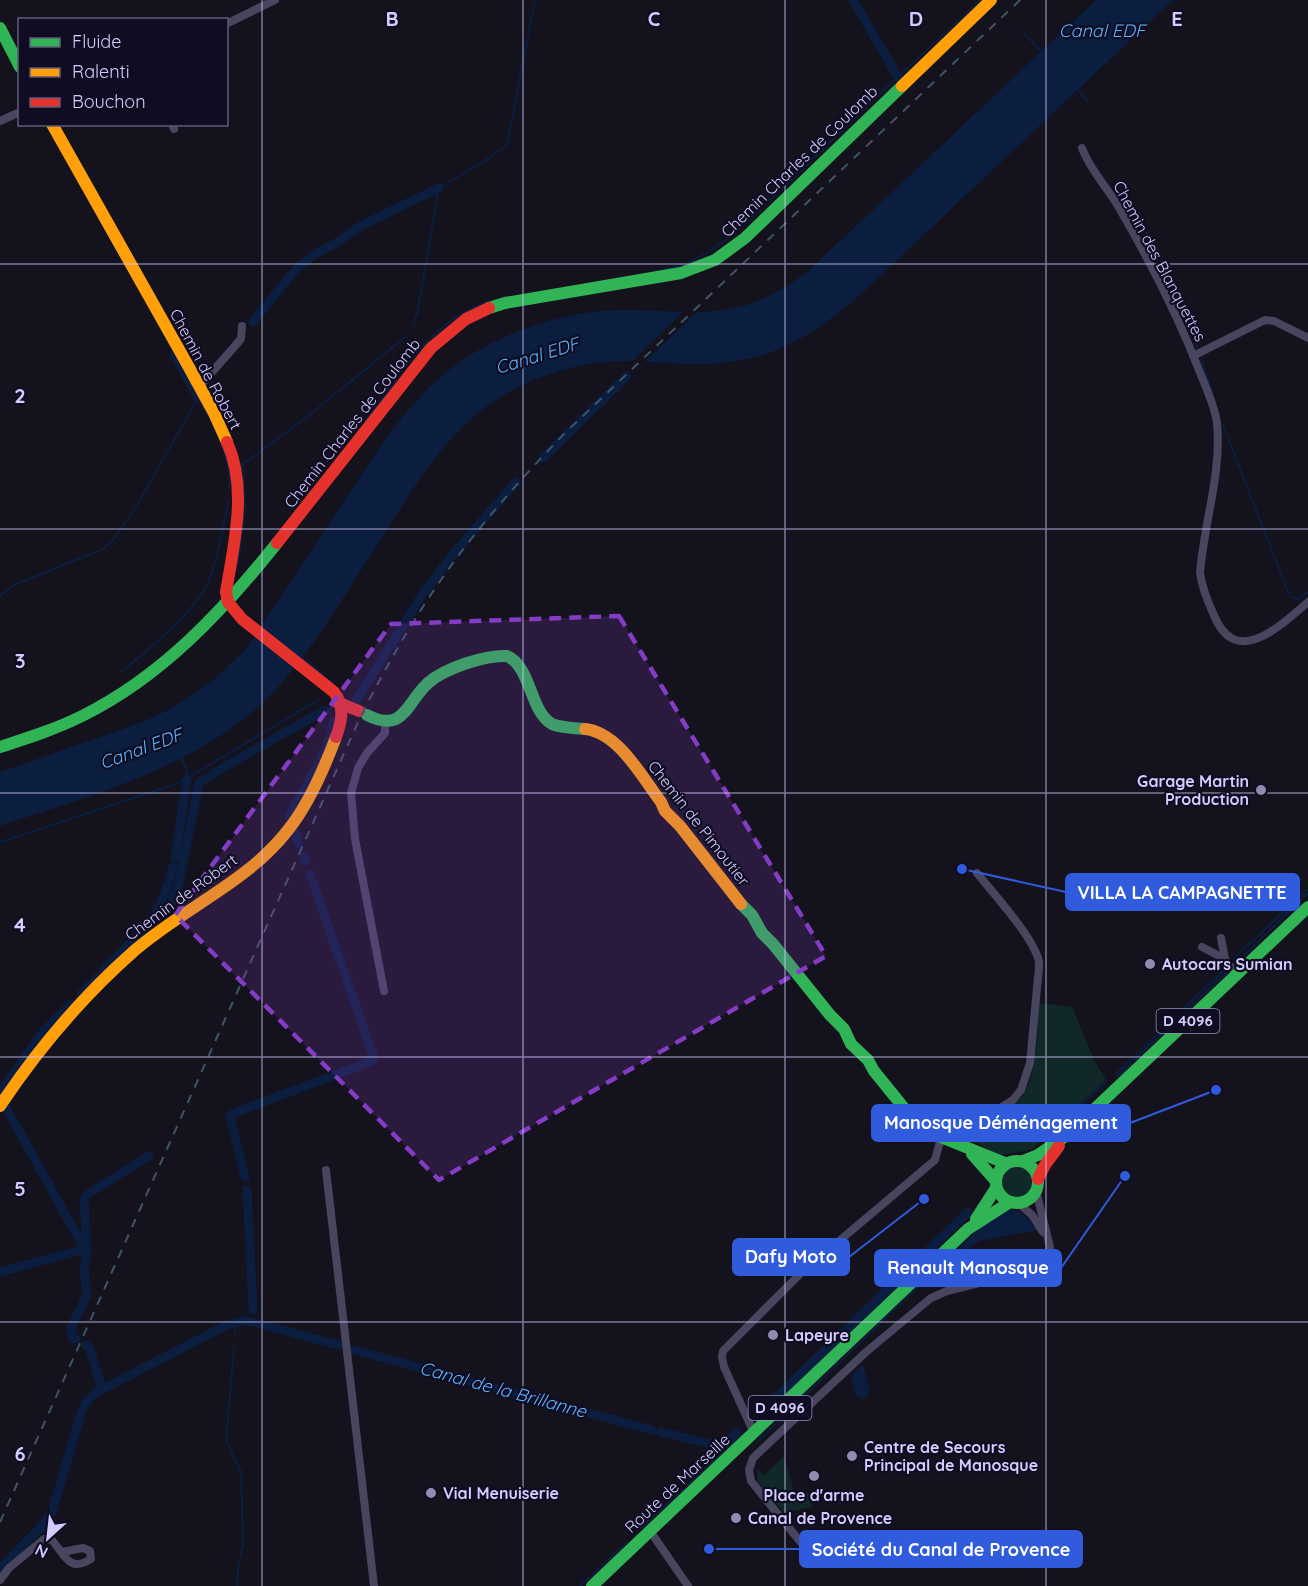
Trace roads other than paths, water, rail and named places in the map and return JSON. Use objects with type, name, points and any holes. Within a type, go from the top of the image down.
[{"type":"main road","name":"Chemin Charles de Coulomb","points":[[0,747],[95,710],[151,672],[228,602],[253,574],[423,357],[458,324],[482,310],[505,303],[672,275],[715,260],[745,237],[991,0]]},
{"type":"main road","points":[[0,28],[18,63]]},
{"type":"main road","name":"Chemin de Robert","points":[[53,126],[199,387],[229,447],[237,480],[238,512],[226,592],[228,602]]},
{"type":"main road","points":[[229,572],[238,578],[253,574]]},
{"type":"main road","points":[[228,602],[242,619],[324,688],[338,696],[338,707],[363,713],[385,723]]},
{"type":"main road","name":"Chemin de Pimoutier","points":[[385,723],[399,718],[428,683],[439,675],[462,665],[504,656],[513,659],[518,664],[538,709],[548,721],[561,726],[602,732],[616,744],[661,802],[665,811],[702,853],[745,909],[750,912],[764,935],[840,1024],[848,1041],[868,1060],[906,1113],[926,1132],[1005,1164]]},
{"type":"main road","name":"Chemin de Robert","points":[[0,1106],[50,1037],[122,962],[150,937],[243,874],[291,827],[322,769],[342,719],[338,707]]},
{"type":"main road","name":"D 4096","points":[[1023,1161],[1038,1155],[1067,1135],[1308,907]]},
{"type":"main road","name":"D 4096","points":[[1037,1185],[1045,1164],[1067,1135]]},
{"type":"main road","name":"Chemin de Pimoutier","points":[[967,1149],[995,1184]]},
{"type":"main road","points":[[1023,1161],[1034,1169],[1037,1185],[1030,1198],[1014,1203],[1000,1196],[995,1184],[999,1169],[1005,1164],[1023,1161]]},
{"type":"main road","name":"Route de Marseille","points":[[592,1586],[968,1229],[980,1214],[995,1184]]},
{"type":"main road","name":"Route de Marseille","points":[[968,1229],[1014,1203]]},
{"type":"street","points":[[228,23],[275,0]]},
{"type":"street","points":[[0,122],[18,113]]},
{"type":"street","name":"Chemin des Blanquettes","points":[[1082,148],[1091,166],[1120,209],[1193,356],[1215,414],[1217,462],[1200,573],[1203,590],[1214,617],[1229,639],[1239,642],[1249,641],[1279,627],[1308,602]]},
{"type":"street","points":[[1193,356],[1265,320],[1274,321],[1308,338]]},
{"type":"street","points":[[199,387],[241,339],[242,326]]},
{"type":"street","points":[[384,991],[355,839],[351,793],[358,768],[385,733],[385,723]]},
{"type":"street","points":[[954,1142],[967,1129],[1013,1100],[1023,1087],[1030,1063],[1039,963],[1036,953],[1022,932],[977,873]]},
{"type":"street","points":[[1221,938],[1225,959],[1236,974]]},
{"type":"street","points":[[1202,947],[1225,959]]},
{"type":"street","points":[[754,1433],[724,1367],[723,1351],[795,1279],[935,1160],[941,1138]]},
{"type":"street","points":[[326,1170],[374,1586]]},
{"type":"street","points":[[802,1545],[751,1481],[749,1468],[755,1455],[925,1302],[942,1292],[1036,1268],[1046,1259],[1050,1250],[1037,1185]]},
{"type":"street","points":[[1014,1203],[1036,1220],[1049,1244]]},
{"type":"street","points":[[650,1531],[688,1586]]},
{"type":"street","points":[[0,1580],[5,1572],[41,1540],[50,1539],[71,1563],[79,1564],[91,1560],[90,1551],[85,1548],[62,1552]]},
{"type":"water","name":"Canal EDF","points":[[1096,0],[1173,0],[859,296],[828,321],[780,349],[743,360],[699,364],[612,361],[555,372],[502,396],[467,423],[434,460],[307,651],[286,678],[257,707],[226,732],[154,771],[116,787],[0,826],[0,772],[143,722],[170,709],[216,678],[246,649],[388,435],[423,394],[455,366],[498,340],[571,315],[619,310],[698,312],[723,310],[746,305],[777,292],[806,273]]},
{"type":"water","points":[[1007,1210],[1021,1213],[1037,1230],[979,1241],[962,1252],[959,1248],[985,1223]]},
{"type":"water","points":[[961,1253],[971,1262],[976,1275],[935,1286],[932,1280],[934,1275]]},
{"type":"water","points":[[863,1364],[870,1392],[863,1400],[856,1395],[851,1376]]},
{"type":"waterway","points":[[413,324],[417,314],[439,188],[507,145],[535,0]]},
{"type":"waterway","points":[[853,0],[898,77]]},
{"type":"waterway","points":[[769,201],[981,0]]},
{"type":"waterway","points":[[1022,31],[1042,52]]},
{"type":"waterway","points":[[1077,89],[1087,100]]},
{"type":"waterway","points":[[253,322],[295,270],[315,254],[362,225],[439,188]]},
{"type":"waterway","points":[[1130,208],[1157,248],[1197,347]]},
{"type":"waterway","points":[[654,272],[677,267],[706,253],[761,209]]},
{"type":"waterway","points":[[366,421],[422,347],[439,331],[476,306],[497,300]]},
{"type":"waterway","points":[[238,565],[245,510],[243,464],[302,421],[409,334]]},
{"type":"waterway","points":[[175,355],[198,398]]},
{"type":"waterway","points":[[1201,359],[1211,388]]},
{"type":"waterway","points":[[543,458],[627,376]]},
{"type":"waterway","points":[[198,398],[215,429],[224,452],[228,464],[229,488]]},
{"type":"waterway","points":[[0,596],[14,585],[103,549],[113,540],[131,515],[198,398]]},
{"type":"waterway","points":[[1223,425],[1290,597],[1297,599],[1308,592]]},
{"type":"waterway","points":[[355,702],[422,595],[454,553],[516,482]]},
{"type":"waterway","points":[[121,672],[155,644],[190,609],[206,587],[216,558],[228,501]]},
{"type":"waterway","points":[[302,657],[332,683]]},
{"type":"waterway","points":[[0,842],[179,783],[318,700]]},
{"type":"waterway","points":[[167,914],[179,883],[199,783],[325,710]]},
{"type":"waterway","points":[[289,817],[327,747],[333,722]]},
{"type":"waterway","points":[[182,759],[187,771],[187,779]]},
{"type":"waterway","points":[[175,858],[187,779]]},
{"type":"waterway","points":[[295,833],[299,844]]},
{"type":"waterway","points":[[304,857],[305,861]]},
{"type":"waterway","points":[[104,970],[138,935],[155,913],[162,901],[173,867]]},
{"type":"waterway","points":[[245,1177],[230,1116],[372,1061],[374,1058],[310,874]]},
{"type":"waterway","points":[[1234,958],[1308,889]]},
{"type":"waterway","points":[[1233,966],[1308,893]]},
{"type":"waterway","points":[[1116,1074],[1224,970]]},
{"type":"waterway","points":[[1118,1076],[1229,970]]},
{"type":"waterway","points":[[81,994],[98,977]]},
{"type":"waterway","points":[[0,1092],[43,1032],[71,1004]]},
{"type":"waterway","points":[[1047,1138],[1105,1083]]},
{"type":"waterway","points":[[4,1104],[85,1250]]},
{"type":"waterway","points":[[76,1339],[72,1337],[71,1328],[87,1295],[84,1269],[87,1255],[84,1199],[88,1194],[149,1156]]},
{"type":"waterway","points":[[247,1190],[253,1310]]},
{"type":"waterway","name":"Canal de la Brillanne","points":[[758,1415],[968,1212]]},
{"type":"waterway","points":[[758,1441],[931,1274],[963,1247]]},
{"type":"waterway","points":[[0,1272],[85,1249]]},
{"type":"waterway","name":"Canal de la Brillanne","points":[[805,1374],[925,1260],[922,1256]]},
{"type":"waterway","name":"Canal de la Brillanne","points":[[0,1568],[40,1528],[52,1512],[81,1413],[86,1402],[97,1392],[225,1326],[242,1321],[338,1345]]},
{"type":"waterway","points":[[235,1333],[236,1322]]},
{"type":"waterway","points":[[86,1345],[89,1347],[102,1389]]},
{"type":"waterway","points":[[234,1347],[226,1441],[241,1472],[243,1545],[240,1557]]},
{"type":"waterway","name":"Canal de la Brillanne","points":[[354,1350],[652,1430]]},
{"type":"waterway","name":"Canal de la Brillanne","points":[[771,1407],[782,1397]]},
{"type":"waterway","name":"Canal de la Brillanne","points":[[661,1432],[719,1446],[737,1433]]},
{"type":"waterway","points":[[688,1484],[735,1441]]},
{"type":"waterway","points":[[641,1528],[683,1489]]},
{"type":"waterway","points":[[580,1586],[627,1542]]},
{"type":"waterway","points":[[237,1586],[239,1561]]},
{"type":"railway","points":[[0,1522],[359,720],[398,647],[427,600],[487,520],[565,433],[1020,0]]},
{"type":"place","name":"Garage Martin Production","points":[[1261,790]]},
{"type":"place","name":"VILLA LA CAMPAGNETTE","points":[[962,869]]},
{"type":"place","name":"Autocars Sumian","points":[[1150,964]]},
{"type":"place","name":"Manosque Déménagement","points":[[1216,1090]]},
{"type":"place","name":"Renault Manosque","points":[[1125,1176]]},
{"type":"place","name":"Dafy Moto","points":[[924,1199]]},
{"type":"place","name":"Lapeyre","points":[[773,1335]]},
{"type":"place","name":"Centre de Secours Principal de Manosque","points":[[852,1456]]},
{"type":"place","name":"Place d'arme","points":[[814,1476]]},
{"type":"place","name":"Vial Menuiserie","points":[[431,1493]]},
{"type":"place","name":"Canal de Provence","points":[[736,1518]]},
{"type":"place","name":"Société du Canal de Provence","points":[[709,1549]]}]
